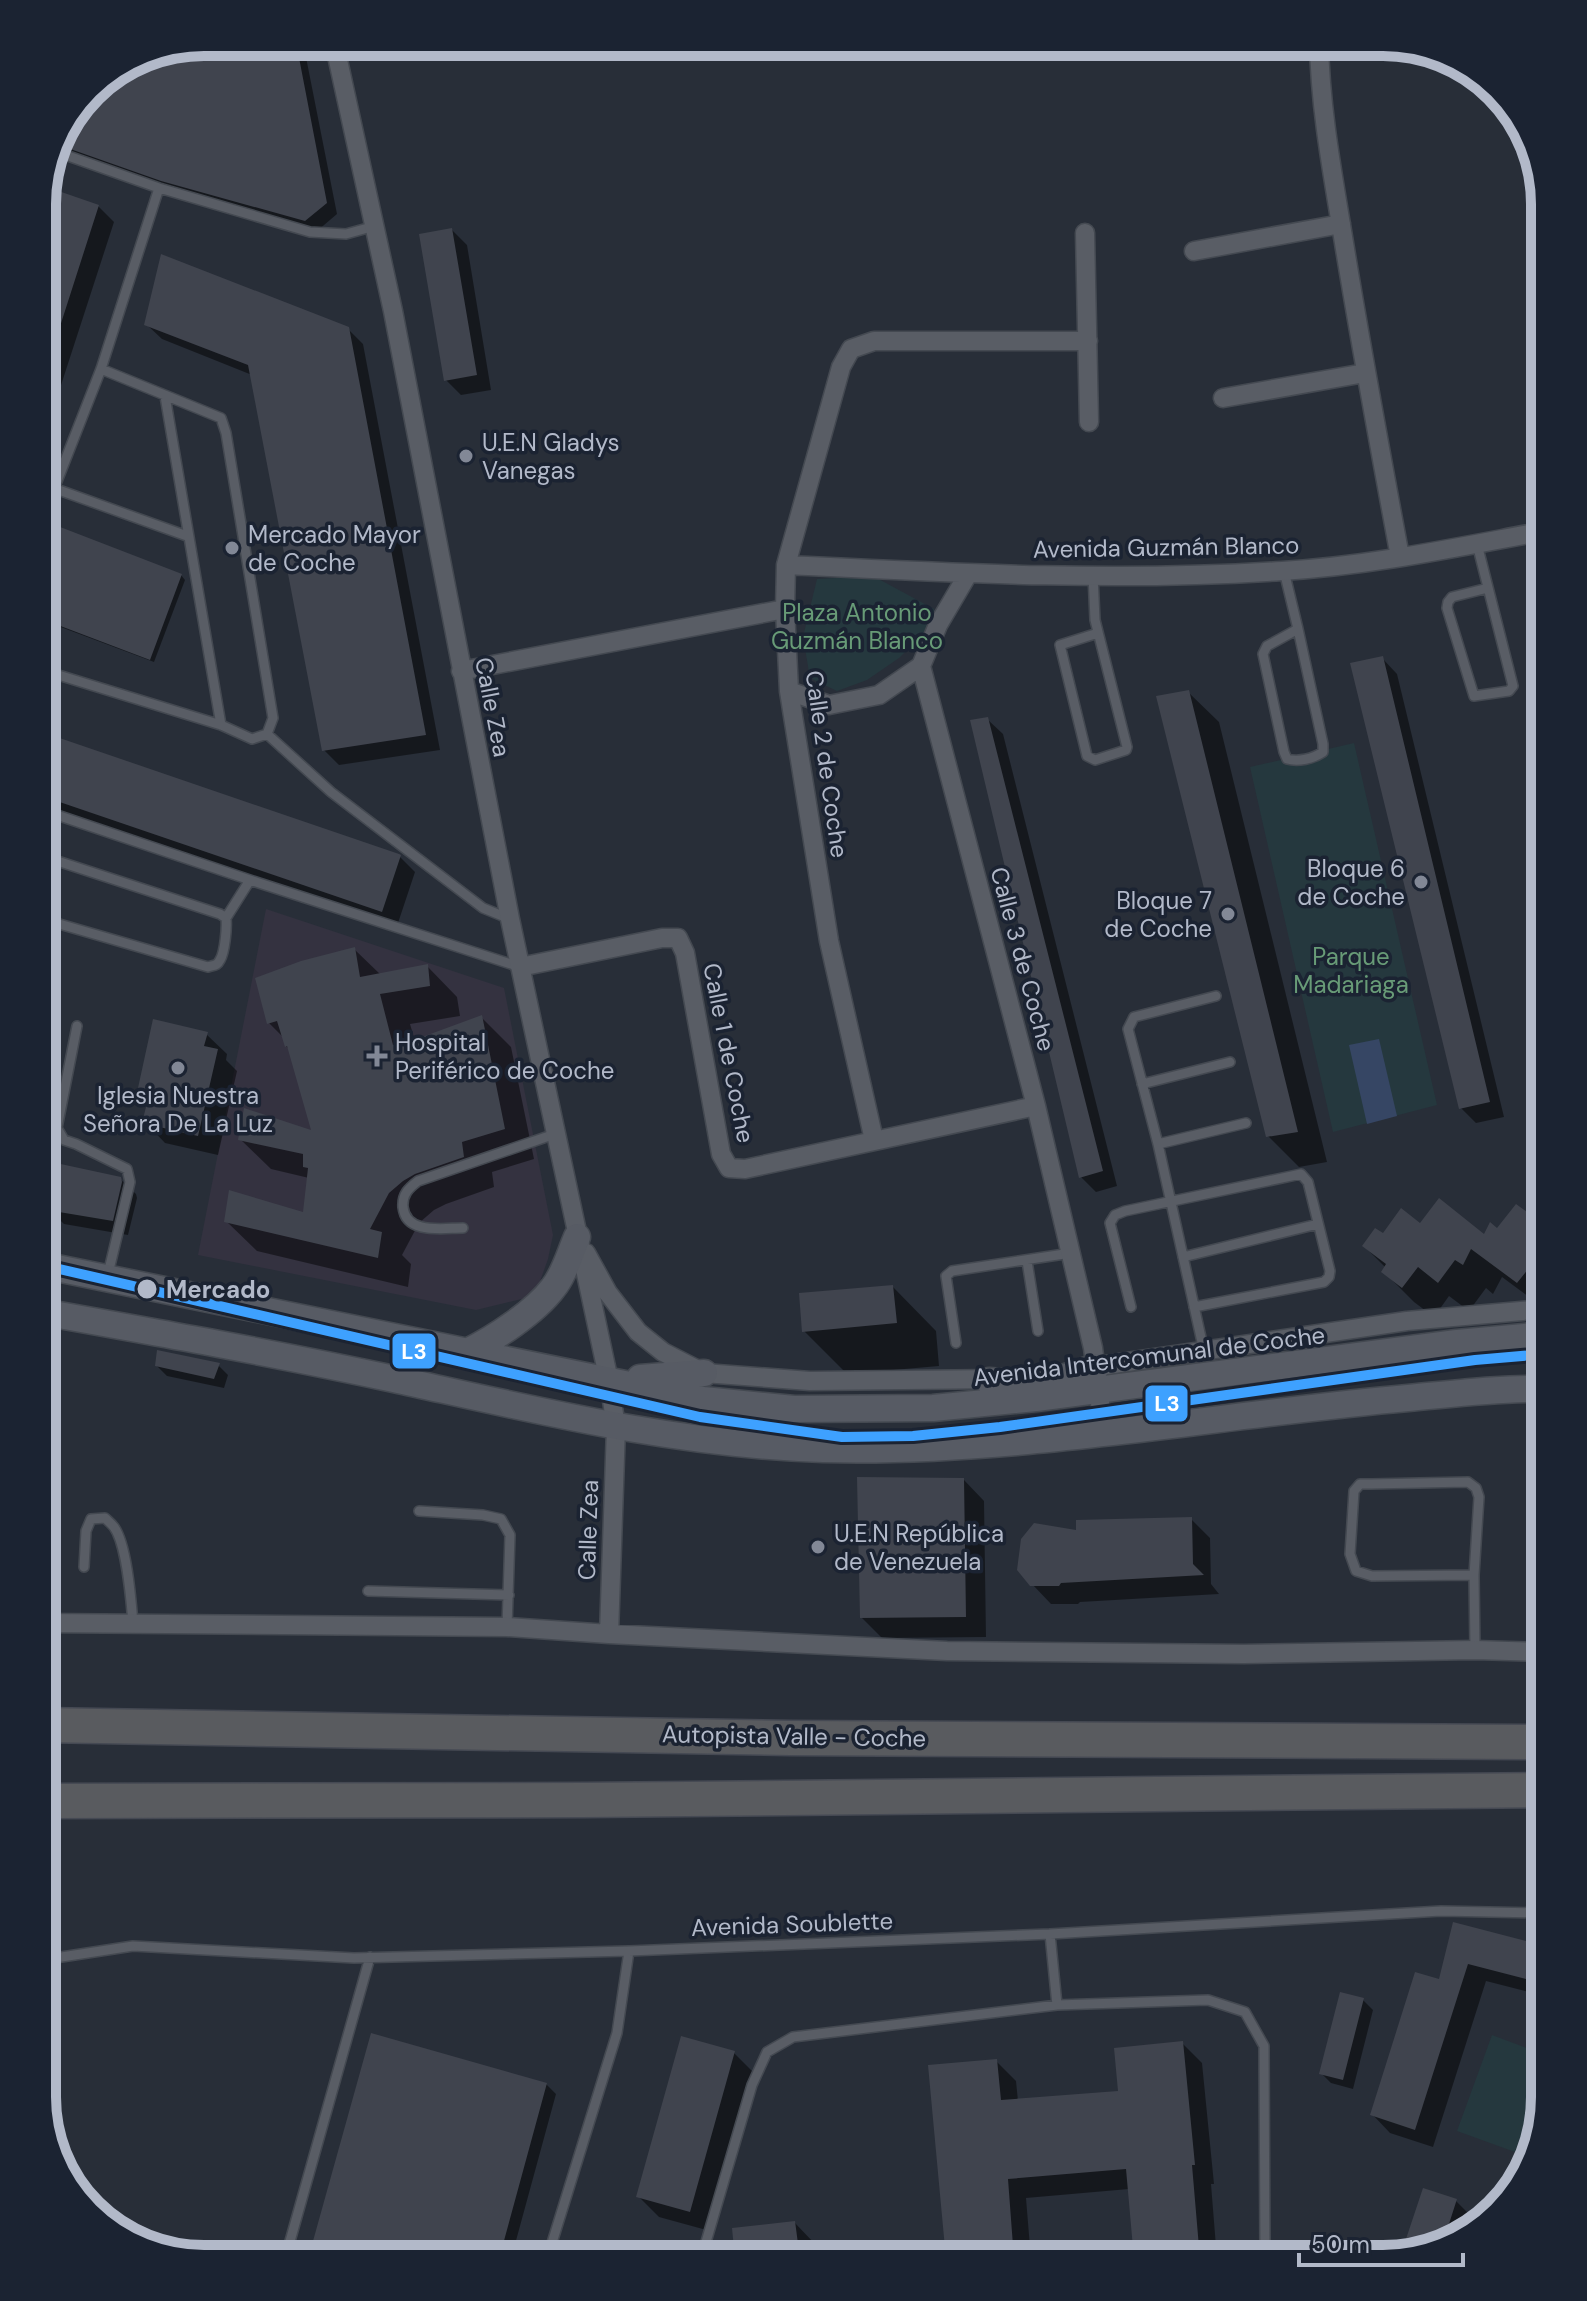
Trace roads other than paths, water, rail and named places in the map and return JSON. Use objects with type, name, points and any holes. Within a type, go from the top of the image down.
[{"type":"highway","name":"Autopista Valle - Coche","points":[[56,1725],[790,1738],[1531,1742]]},
{"type":"highway","points":[[56,1801],[585,1800],[1531,1790]]},
{"type":"main road","points":[[467,1352],[508,1327],[555,1287],[577,1237]]},
{"type":"main road","name":"Avenida Intercomunal de Coche","points":[[56,1268],[703,1400],[794,1409],[933,1408],[991,1391],[1036,1398],[1097,1378],[1531,1336]]},
{"type":"main road","points":[[56,1314],[285,1355],[616,1427],[697,1440],[823,1449],[957,1447],[1104,1434],[1335,1404],[1531,1390]]},
{"type":"main road","points":[[609,1381],[704,1373]]},
{"type":"main road","points":[[991,1391],[1097,1378]]},
{"type":"street","name":"Calle Zea","points":[[337,56],[375,226],[510,919],[609,1381],[616,1427],[609,1634]]},
{"type":"street","points":[[1319,56],[1320,81],[1341,224],[1400,557]]},
{"type":"street","points":[[1194,251],[1341,224]]},
{"type":"street","points":[[1085,233],[1089,422]]},
{"type":"street","name":"Calle 2 de Coche","points":[[874,1140],[829,941],[789,691],[786,565],[841,367],[851,349],[874,341],[1088,341]]},
{"type":"street","points":[[1223,398],[1365,373]]},
{"type":"street","name":"Avenida Guzmán Blanco","points":[[786,565],[968,574],[1284,571],[1400,557],[1531,534]]},
{"type":"street","points":[[789,691],[829,705],[879,695],[921,666],[938,625],[968,574]]},
{"type":"street","points":[[461,671],[785,609]]},
{"type":"street","name":"Calle 3 de Coche","points":[[921,666],[1036,1106],[1097,1378],[1104,1434]]},
{"type":"street","name":"Calle 1 de Coche","points":[[520,967],[662,938],[678,938],[685,953],[721,1154],[729,1168],[745,1169],[1036,1106]]},
{"type":"street","points":[[577,1237],[608,1293],[638,1332],[663,1352],[704,1373]]},
{"type":"street","name":"Avenida Intercomunal de Coche","points":[[1097,1378],[1204,1351],[1407,1321],[1531,1310]]},
{"type":"street","name":"Avenida Intercomunal de Coche","points":[[704,1373],[991,1391]]},
{"type":"street","points":[[56,1623],[507,1627],[947,1651],[1244,1654],[1531,1652]]},
{"type":"lane","points":[[64,155],[159,188],[310,232],[346,234],[375,226]]},
{"type":"lane","points":[[56,484],[101,369],[159,188]]},
{"type":"lane","points":[[101,369],[221,418],[273,718],[267,734]]},
{"type":"lane","points":[[165,396],[221,725]]},
{"type":"lane","points":[[56,490],[187,536]]},
{"type":"lane","points":[[1477,544],[1513,686],[1509,691],[1474,696],[1447,608],[1452,597],[1488,588]]},
{"type":"lane","points":[[1284,571],[1298,629],[1323,744],[1323,752],[1316,757],[1294,761],[1287,759],[1284,752],[1263,654],[1267,646],[1298,629]]},
{"type":"lane","points":[[1093,575],[1098,633],[1127,747],[1126,750],[1095,760],[1087,756],[1060,645],[1098,633]]},
{"type":"lane","points":[[56,674],[221,725],[252,739],[267,734]]},
{"type":"lane","points":[[267,734],[331,792],[483,908],[510,919]]},
{"type":"lane","points":[[56,815],[520,967]]},
{"type":"lane","points":[[56,861],[226,918]]},
{"type":"lane","points":[[56,923],[208,967],[220,961],[226,918],[250,880]]},
{"type":"lane","points":[[1204,1351],[1158,1144],[1128,1029],[1134,1017],[1216,996]]},
{"type":"lane","points":[[77,1026],[57,1128],[64,1140],[127,1169],[130,1182],[107,1278]]},
{"type":"lane","points":[[1142,1084],[1230,1062]]},
{"type":"lane","points":[[1158,1144],[1246,1123]]},
{"type":"lane","points":[[463,1228],[414,1225],[404,1216],[402,1201],[406,1191],[418,1181],[555,1134]]},
{"type":"lane","points":[[1131,1307],[1110,1223],[1115,1215],[1301,1174],[1308,1182],[1329,1277],[1324,1282],[1194,1307]]},
{"type":"lane","points":[[1183,1257],[1318,1224]]},
{"type":"lane","points":[[956,1343],[946,1276],[952,1271],[1071,1253]]},
{"type":"lane","points":[[1027,1261],[1038,1331]]},
{"type":"lane","points":[[1474,1575],[1372,1576],[1356,1571],[1350,1554],[1354,1491],[1360,1484],[1468,1482],[1476,1488],[1479,1497],[1474,1575],[1475,1650]]},
{"type":"lane","points":[[419,1511],[501,1519],[510,1535],[507,1627]]},
{"type":"lane","points":[[84,1567],[86,1531],[91,1519],[105,1518],[114,1527],[121,1543],[133,1623]]},
{"type":"lane","points":[[368,1591],[509,1595]]},
{"type":"lane","name":"Avenida Soublette","points":[[56,1958],[133,1946],[370,1957],[629,1951],[1050,1934],[1441,1911],[1531,1913]]},
{"type":"lane","points":[[1050,1934],[1057,2005]]},
{"type":"lane","points":[[551,2245],[617,2033],[629,1951]]},
{"type":"lane","points":[[289,2245],[370,1957]]},
{"type":"lane","points":[[705,2245],[752,2085],[767,2052],[793,2037],[1057,2005],[1208,2000],[1245,2012],[1264,2046],[1265,2245]]},
{"type":"water","points":[[1379,1039],[1397,1116],[1367,1124],[1349,1045]]},
{"type":"place","name":"U.E.N Gladys Vanegas","points":[[466,456]]},
{"type":"place","name":"Mercado Mayor de Coche","points":[[232,548]]},
{"type":"place","name":"Bloque 6 de Coche","points":[[1421,882]]},
{"type":"place","name":"Bloque 7 de Coche","points":[[1228,914]]},
{"type":"place","name":"Hospital Periférico de Coche","points":[[377,1056]]},
{"type":"place","name":"Iglesia Nuestra Señora De La Luz","points":[[178,1068]]},
{"type":"place","name":"Mercado","points":[[147,1289]]},
{"type":"place","name":"U.E.N República de Venezuela","points":[[818,1547]]},
{"type":"park label","name":"Plaza Antonio Guzmán Blanco","points":[[857,626]]},
{"type":"park label","name":"Parque Madariaga","points":[[1351,970]]}]
